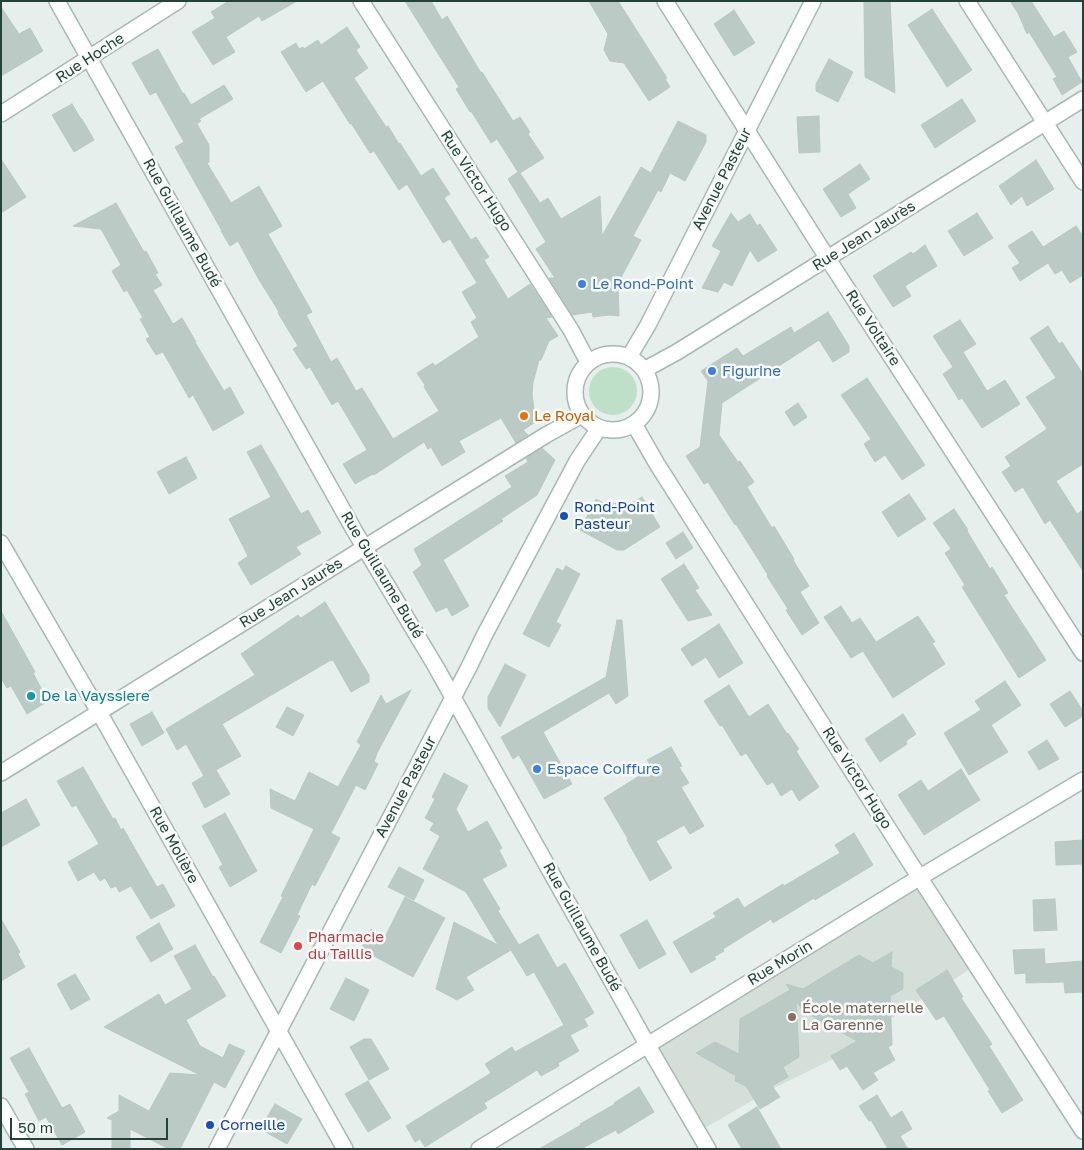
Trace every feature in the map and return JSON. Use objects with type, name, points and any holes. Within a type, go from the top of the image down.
[{"type":"street","name":"Rue Guillaume Budé","points":[[57,1],[349,521],[453,697],[644,1039],[708,1149]]},
{"type":"street","name":"Rue Hoche","points":[[1,114],[178,1]]},
{"type":"street","name":"Rue Victor Hugo","points":[[361,1],[571,330],[588,362]]},
{"type":"street","name":"Rue Voltaire","points":[[664,1],[1083,653]]},
{"type":"street","name":"Avenue Pasteur","points":[[629,357],[648,325],[813,1]]},
{"type":"street","points":[[967,1],[1083,182]]},
{"type":"street","name":"Rue Jean Jaurès","points":[[644,370],[677,352],[1083,99]]},
{"type":"street","points":[[608,353],[629,357],[638,362],[650,381],[651,393],[648,405],[642,416],[634,424],[623,429],[610,430],[598,428],[582,415],[576,405],[574,393],[580,371],[597,356],[608,353]]},
{"type":"street","name":"Rue Jean Jaurès","points":[[1,773],[546,435],[582,415]]},
{"type":"street","name":"Rue Victor Hugo","points":[[634,424],[657,464],[1083,1131]]},
{"type":"street","name":"Avenue Pasteur","points":[[218,1149],[577,461],[598,428]]},
{"type":"street","name":"Rue Molière","points":[[1,543],[99,712],[345,1149]]},
{"type":"street","name":"Rue Morin","points":[[479,1149],[644,1039],[920,878],[1083,780]]},
{"type":"street","points":[[1,1106],[26,1149]]},
{"type":"shaded area","name":"École maternelle La Garenne","points":[[920,878],[976,965],[953,980],[946,971],[920,988],[925,997],[840,1051],[833,1059],[774,1088],[698,1132],[647,1044]]},
{"type":"green space","points":[[608,367],[618,367],[627,371],[633,377],[637,391],[633,405],[627,411],[618,415],[608,415],[599,411],[593,405],[589,396],[589,386],[593,377],[599,371]]},
{"type":"building","points":[[229,1],[297,1],[262,21],[259,16],[226,37],[235,52],[213,65],[192,32],[215,18],[211,12]]},
{"type":"building","points":[[405,1],[431,1],[442,20],[447,16],[481,73],[513,121],[520,117],[530,132],[528,134],[544,158],[520,173],[540,203],[548,198],[561,219],[600,196],[602,236],[641,167],[651,173],[678,121],[706,135],[706,142],[685,181],[670,173],[661,192],[658,190],[633,236],[641,240],[618,283],[619,316],[593,317],[592,312],[572,315],[549,278],[555,278],[536,249],[546,242],[508,179],[518,172],[497,139],[491,143],[470,112],[456,89],[459,87]]},
{"type":"building","points":[[589,1],[618,1],[667,78],[665,79],[670,87],[649,101],[624,63],[610,61],[604,50],[608,34]]},
{"type":"building","points":[[864,1],[890,1],[895,93],[865,77]]},
{"type":"building","points":[[1010,1],[1031,1],[1054,37],[1064,31],[1077,52],[1068,57],[1082,82],[1062,95],[1053,79],[1057,77],[1029,32],[1027,34],[1018,13]]},
{"type":"building","points":[[1,7],[19,34],[30,28],[43,51],[1,76]]},
{"type":"building","points":[[932,9],[972,70],[947,87],[908,25]]},
{"type":"building","points":[[734,10],[755,43],[734,56],[714,24]]},
{"type":"building","points":[[347,27],[360,47],[356,50],[368,68],[354,78],[386,127],[388,126],[421,176],[433,168],[450,194],[444,198],[471,240],[476,237],[489,257],[484,260],[508,299],[530,284],[552,317],[546,318],[558,336],[549,341],[541,360],[539,360],[532,394],[537,421],[523,430],[528,435],[516,443],[501,418],[459,441],[465,452],[442,466],[431,447],[428,449],[424,442],[374,475],[355,484],[343,464],[367,450],[338,401],[332,405],[310,367],[306,369],[293,349],[298,346],[238,241],[230,246],[175,147],[184,142],[156,92],[150,95],[132,63],[158,49],[191,105],[224,85],[233,99],[199,119],[201,121],[197,124],[209,145],[209,162],[207,163],[231,203],[259,186],[282,226],[268,234],[312,312],[306,315],[331,362],[337,358],[356,391],[362,388],[393,439],[439,411],[417,373],[433,363],[435,366],[479,337],[471,322],[477,318],[462,292],[477,283],[450,239],[443,243],[407,184],[399,190],[374,151],[370,153],[323,81],[306,92],[281,52],[296,43],[299,49],[303,47],[304,49],[318,40],[321,45]]},
{"type":"building","points":[[829,59],[853,72],[838,102],[816,91],[816,84]]},
{"type":"building","points":[[962,99],[976,121],[935,148],[921,125]]},
{"type":"building","points":[[72,104],[94,140],[74,152],[52,115]]},
{"type":"building","points":[[819,116],[820,152],[799,153],[797,117]]},
{"type":"building","points":[[1,159],[26,197],[1,213]]},
{"type":"building","points":[[1036,160],[1054,189],[1027,206],[1022,196],[1011,205],[999,186]]},
{"type":"building","points":[[860,164],[870,179],[848,194],[856,208],[841,217],[823,189]]},
{"type":"building","points":[[116,203],[158,273],[155,274],[162,285],[153,290],[173,324],[182,318],[224,391],[230,387],[244,413],[213,431],[193,395],[189,398],[163,352],[156,355],[146,339],[150,337],[140,319],[143,318],[127,290],[124,292],[112,271],[121,265],[101,229],[73,226]]},
{"type":"building","points":[[731,213],[738,222],[750,214],[757,226],[760,224],[777,250],[758,262],[750,250],[732,286],[724,282],[718,292],[702,288],[721,251],[712,246]]},
{"type":"building","points":[[977,213],[993,238],[964,256],[948,231]]},
{"type":"building","points":[[1076,226],[1083,236],[1083,275],[1070,283],[1062,270],[1055,274],[1048,263],[1020,281],[1012,268],[1020,263],[1008,246],[1032,231],[1043,247]]},
{"type":"building","points":[[925,245],[937,266],[905,286],[911,296],[893,307],[873,276],[911,252],[913,254]]},
{"type":"building","points":[[828,312],[849,346],[849,352],[833,362],[819,340],[722,403],[719,435],[754,482],[747,487],[772,528],[774,526],[809,586],[800,592],[819,623],[802,635],[736,524],[708,482],[704,484],[686,456],[700,447],[708,381],[701,371],[737,348],[743,356],[791,327],[794,333]]},
{"type":"building","points":[[960,320],[976,344],[963,352],[987,391],[1005,380],[1020,404],[982,428],[962,398],[959,400],[943,374],[953,367],[933,336]]},
{"type":"building","points":[[1048,326],[1059,344],[1062,342],[1083,374],[1083,464],[1056,481],[1077,514],[1083,510],[1083,571],[1050,520],[1045,524],[1023,487],[1015,492],[1002,472],[1011,466],[1005,457],[1047,429],[1026,397],[1056,378],[1030,338]]},
{"type":"building","points":[[867,378],[925,465],[902,480],[885,455],[875,462],[864,444],[871,439],[841,395]]},
{"type":"building","points":[[798,403],[807,417],[794,426],[785,412]]},
{"type":"building","points":[[261,445],[301,514],[308,510],[321,533],[296,547],[301,554],[251,585],[238,563],[248,556],[229,519],[271,497],[247,452]]},
{"type":"building","points":[[542,448],[555,460],[537,495],[501,519],[503,521],[443,560],[469,606],[452,616],[447,607],[436,612],[413,572],[422,565],[414,549],[512,487],[505,476],[528,462],[526,458]]},
{"type":"building","points":[[186,457],[197,478],[169,494],[157,472]]},
{"type":"building","points":[[909,494],[926,519],[898,537],[882,512]]},
{"type":"building","points":[[642,497],[660,527],[624,550],[617,550],[580,530],[596,499],[605,504],[632,503]]},
{"type":"building","points":[[954,509],[990,569],[992,567],[1008,593],[1004,595],[1046,660],[1019,678],[962,587],[965,585],[945,553],[951,549],[933,523]]},
{"type":"building","points":[[683,532],[693,548],[676,559],[666,543]]},
{"type":"building","points":[[684,564],[699,588],[695,590],[712,615],[688,621],[661,579]]},
{"type":"building","points":[[566,566],[580,574],[556,622],[561,625],[549,647],[523,634],[557,568],[563,571]]},
{"type":"building","points":[[325,602],[369,675],[369,682],[351,692],[333,660],[331,660],[222,724],[241,756],[216,770],[230,794],[205,808],[192,783],[204,776],[186,744],[177,750],[166,729],[255,675],[241,654],[298,615],[301,618]]},
{"type":"building","points":[[841,606],[852,623],[860,618],[876,642],[918,616],[935,642],[932,643],[945,664],[893,698],[863,651],[851,658],[824,617]]},
{"type":"building","points":[[1,611],[35,672],[33,673],[48,701],[27,714],[11,686],[7,688],[1,678]]},
{"type":"building","points":[[617,620],[622,620],[628,696],[616,704],[609,693],[543,732],[572,784],[544,799],[519,755],[513,759],[501,737],[606,677]]},
{"type":"building","points":[[719,624],[743,663],[719,678],[706,657],[692,666],[681,649]]},
{"type":"building","points":[[505,664],[526,675],[500,727],[488,708],[488,697]]},
{"type":"building","points":[[1005,681],[1021,705],[991,725],[1008,752],[969,775],[944,733],[981,710],[975,701]]},
{"type":"building","points":[[729,685],[749,717],[768,704],[799,749],[796,751],[819,787],[799,801],[792,789],[781,796],[773,782],[767,785],[746,753],[741,756],[722,725],[720,726],[704,701]]},
{"type":"building","points":[[411,690],[377,753],[374,762],[378,764],[365,790],[356,785],[331,833],[340,838],[315,886],[312,884],[297,915],[300,916],[281,953],[260,942],[314,829],[271,808],[270,789],[295,801],[309,772],[338,787],[361,745],[357,742],[381,695],[386,704]]},
{"type":"building","points":[[1070,691],[1083,711],[1083,716],[1065,727],[1050,704]]},
{"type":"building","points":[[287,707],[304,715],[293,736],[276,727]]},
{"type":"building","points":[[152,712],[164,733],[142,746],[130,724]]},
{"type":"building","points":[[903,714],[916,734],[906,741],[907,744],[880,762],[865,739]]},
{"type":"building","points":[[1047,740],[1059,759],[1039,770],[1028,752]]},
{"type":"building","points":[[671,747],[682,766],[679,767],[689,783],[681,787],[704,826],[690,834],[684,825],[656,841],[672,868],[650,881],[604,798],[652,768],[647,760]]},
{"type":"building","points":[[83,767],[113,819],[115,818],[121,830],[123,828],[157,887],[163,884],[175,906],[151,919],[131,886],[119,892],[116,886],[111,888],[105,878],[100,881],[94,872],[78,881],[68,862],[99,844],[76,805],[72,807],[57,781]]},
{"type":"building","points":[[961,769],[980,800],[924,835],[898,795],[921,780],[928,791]]},
{"type":"building","points":[[444,773],[468,786],[456,809],[468,832],[487,821],[502,848],[499,850],[507,866],[482,879],[500,909],[498,911],[519,945],[538,934],[557,968],[565,963],[594,1013],[584,1019],[588,1026],[570,1035],[579,1051],[558,1063],[559,1066],[541,1076],[537,1070],[484,1103],[487,1108],[425,1147],[420,1139],[415,1142],[406,1126],[491,1073],[485,1064],[512,1047],[515,1052],[564,1025],[534,972],[527,976],[511,950],[466,977],[474,990],[457,1000],[436,989],[454,922],[498,945],[466,892],[423,869],[440,836],[430,830],[434,823],[425,818],[435,799],[432,797]]},
{"type":"building","points":[[26,799],[40,825],[1,847],[1,813]]},
{"type":"building","points":[[225,813],[257,871],[230,887],[219,867],[223,865],[202,826]]},
{"type":"building","points":[[854,833],[873,865],[773,923],[771,919],[723,949],[724,951],[714,957],[716,959],[691,973],[673,942],[716,917],[713,913],[738,898],[744,908],[840,853],[835,845]]},
{"type":"building","points":[[1083,840],[1083,864],[1056,865],[1055,842]]},
{"type":"building","points":[[399,867],[424,880],[414,900],[388,887]]},
{"type":"building","points":[[405,897],[445,918],[413,977],[361,949],[371,929],[385,937]]},
{"type":"building","points":[[1055,899],[1057,930],[1034,931],[1033,900]]},
{"type":"building","points":[[1,919],[20,952],[18,954],[25,967],[1,981]]},
{"type":"building","points":[[647,920],[666,954],[639,969],[620,935]]},
{"type":"building","points":[[159,923],[173,949],[151,962],[136,937]]},
{"type":"building","points":[[195,945],[226,996],[186,1020],[200,1046],[223,1058],[229,1044],[245,1051],[225,1088],[214,1082],[180,1149],[169,1149],[130,1129],[130,1149],[112,1149],[112,1120],[107,1118],[119,1111],[119,1095],[149,1111],[170,1073],[200,1075],[104,1027],[159,994],[165,1005],[192,989],[174,956]]},
{"type":"building","points":[[1044,949],[1045,964],[1083,961],[1083,992],[1065,993],[1064,982],[1026,983],[1026,973],[1015,974],[1013,950]]},
{"type":"building","points":[[892,952],[891,967],[903,973],[903,989],[890,996],[892,1045],[888,1047],[895,1060],[873,1073],[878,1080],[863,1090],[847,1066],[840,1070],[831,1056],[857,1041],[803,1011],[796,1001],[799,1057],[783,1067],[788,1077],[772,1086],[780,1097],[760,1109],[746,1086],[735,1081],[736,1076],[696,1053],[715,1042],[739,1054],[740,1019],[790,990],[786,984],[803,989],[859,955],[873,963]]},
{"type":"building","points":[[947,970],[963,997],[961,998],[992,1044],[989,1046],[1023,1100],[1002,1113],[988,1091],[990,1090],[944,1016],[936,1020],[916,990]]},
{"type":"building","points":[[75,974],[90,999],[71,1010],[57,984]]},
{"type":"building","points":[[346,978],[369,990],[354,1021],[330,1009]]},
{"type":"building","points":[[364,1039],[371,1039],[389,1069],[369,1080],[350,1047]]},
{"type":"building","points":[[29,1048],[62,1108],[70,1104],[85,1132],[62,1145],[46,1117],[39,1121],[25,1094],[29,1092],[10,1058]]},
{"type":"building","points":[[368,1081],[391,1118],[368,1132],[345,1094]]},
{"type":"building","points":[[639,1087],[654,1112],[618,1134],[616,1130],[581,1149],[539,1149],[615,1104]]},
{"type":"building","points":[[877,1095],[891,1118],[902,1111],[912,1129],[900,1136],[908,1149],[888,1149],[871,1120],[869,1121],[859,1106]]},
{"type":"building","points":[[275,1104],[302,1119],[287,1144],[260,1129]]},
{"type":"building","points":[[757,1107],[781,1149],[742,1149],[728,1125]]},
{"type":"place","name":"Le Rond-Point","points":[[582,284]]},
{"type":"place","name":"Figurine","points":[[712,371]]},
{"type":"place","name":"Le Royal","points":[[524,416]]},
{"type":"place","name":"Rond-Point Pasteur","points":[[564,516]]},
{"type":"place","name":"De la Vayssiere","points":[[31,696]]},
{"type":"place","name":"Espace Coiffure","points":[[537,769]]},
{"type":"place","name":"Pharmacie du Taillis","points":[[298,946]]},
{"type":"place","name":"École maternelle La Garenne","points":[[792,1017]]},
{"type":"place","name":"Corneille","points":[[210,1125]]}]
